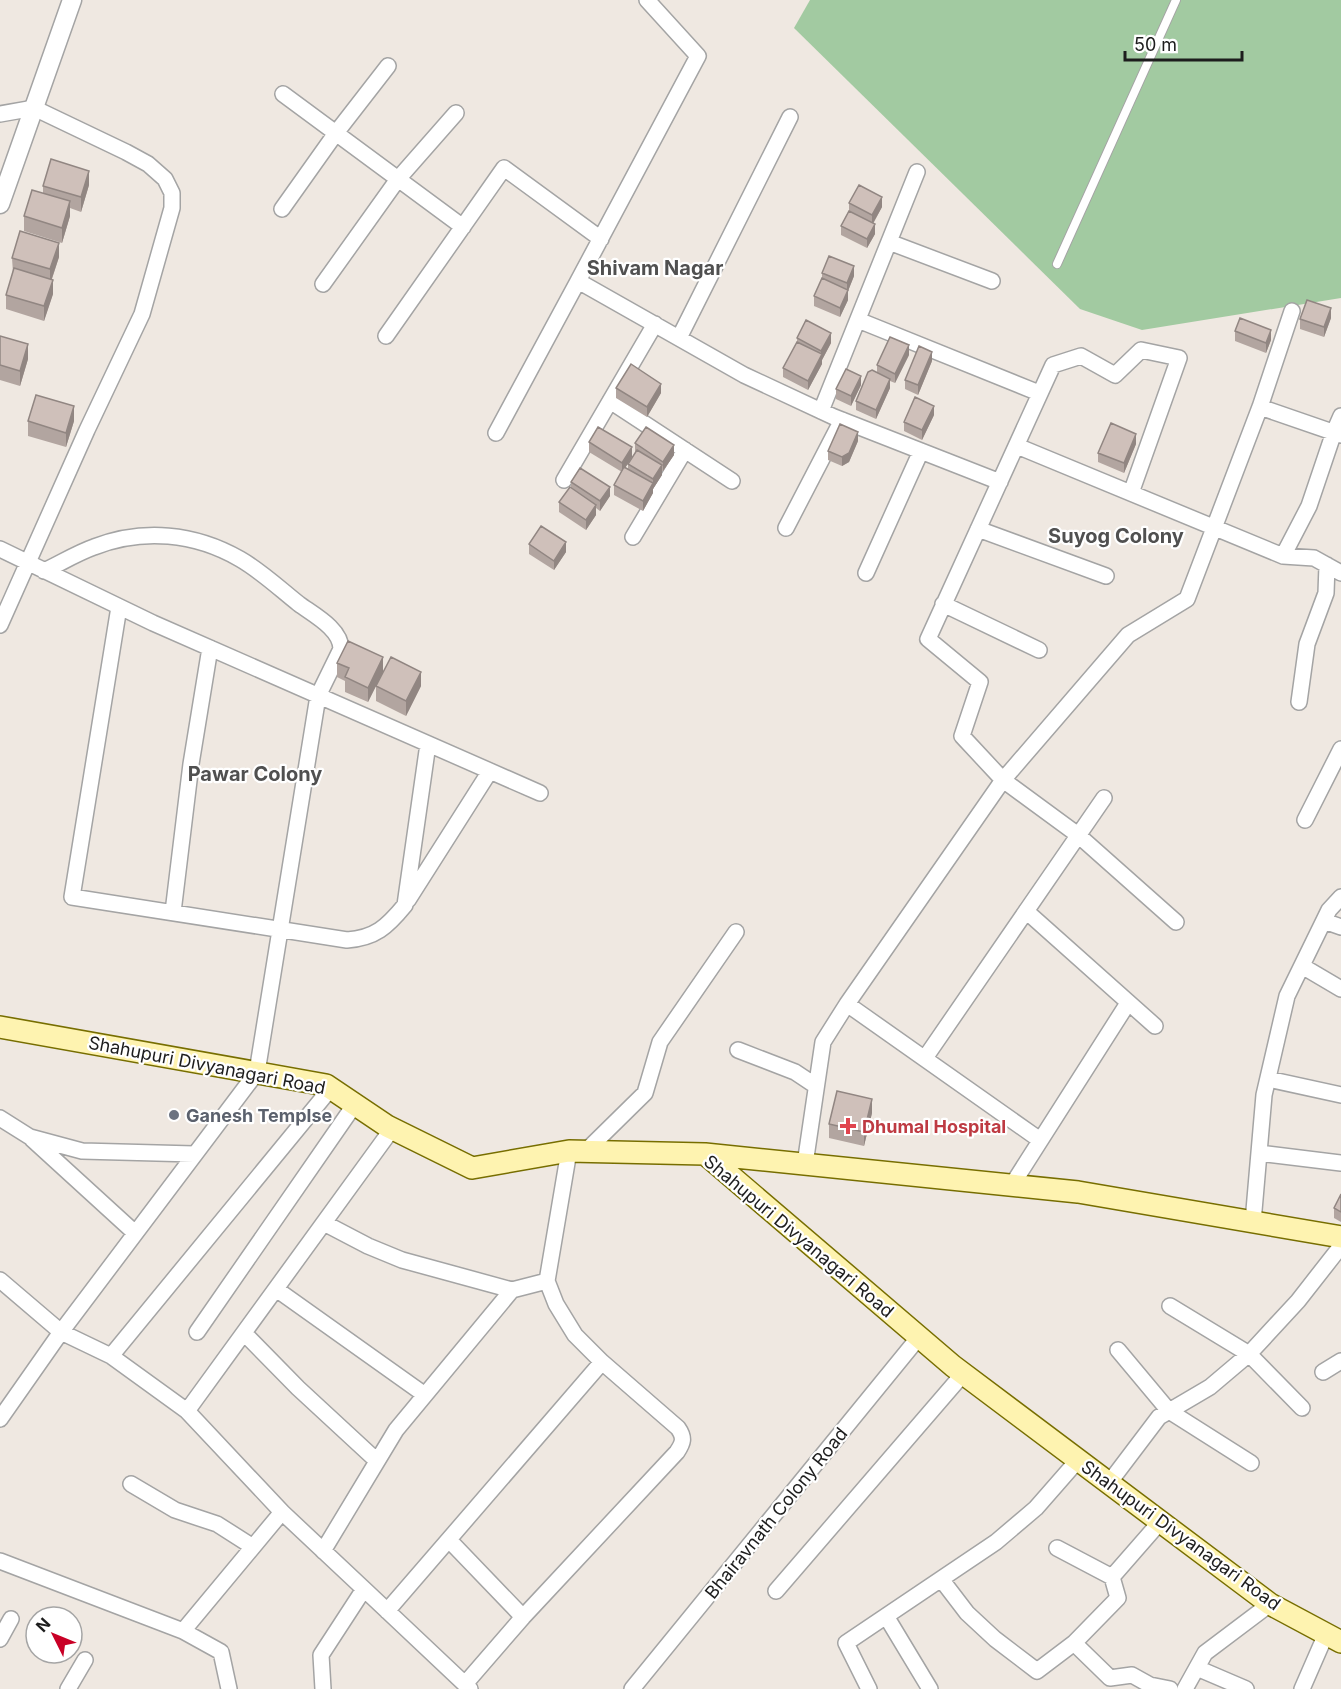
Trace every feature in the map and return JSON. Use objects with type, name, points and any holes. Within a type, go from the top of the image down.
[{"type":"main road","name":"Shahupuri Divyanagari Road","points":[[0,1027],[326,1085],[392,1129],[472,1168],[578,1151],[705,1154],[963,1374],[1270,1604],[1334,1638]]},
{"type":"main road","points":[[705,1154],[1078,1192],[1341,1237]]},
{"type":"street","points":[[0,204],[72,0]]},
{"type":"street","points":[[496,433],[698,56],[647,0]]},
{"type":"street","points":[[282,208],[388,66]]},
{"type":"street","points":[[283,93],[463,226]]},
{"type":"street","points":[[0,114],[34,108],[148,164],[165,179],[172,193],[172,208],[142,314],[87,430],[0,626]]},
{"type":"street","points":[[323,284],[398,179],[456,113]]},
{"type":"street","points":[[680,338],[790,117]]},
{"type":"street","points":[[386,336],[504,168],[601,238]]},
{"type":"street","points":[[821,411],[917,172]]},
{"type":"street","points":[[889,242],[992,282]]},
{"type":"street","points":[[578,281],[744,375],[842,420],[1000,482]]},
{"type":"street","points":[[805,1164],[823,1042],[847,1004],[1003,780],[1128,635],[1187,599],[1260,407],[1293,311]]},
{"type":"street","points":[[858,320],[1039,393]]},
{"type":"street","points":[[564,480],[655,324]]},
{"type":"street","points":[[1131,493],[1179,358],[1141,350],[1115,375],[1081,356],[1053,365],[927,639],[980,682],[962,736],[1003,780],[1078,835],[1176,922]]},
{"type":"street","points":[[610,401],[732,481]]},
{"type":"street","points":[[1260,407],[1337,434]]},
{"type":"street","points":[[1283,556],[1310,506],[1337,434],[1341,416]]},
{"type":"street","points":[[786,528],[842,420]]},
{"type":"street","points":[[1017,446],[1283,556],[1314,558],[1334,569],[1307,644],[1299,702]]},
{"type":"street","points":[[633,537],[685,450]]},
{"type":"street","points":[[866,573],[921,451]]},
{"type":"street","points":[[978,529],[1106,576]]},
{"type":"street","points":[[0,1419],[61,1332],[257,1072],[318,696],[340,649],[341,641],[338,635],[241,559],[209,544],[173,534],[142,535],[94,546],[44,571]]},
{"type":"street","points":[[0,549],[119,607],[540,793]]},
{"type":"street","points":[[944,604],[1039,650]]},
{"type":"street","points":[[119,607],[72,897],[346,940],[362,939],[375,934],[392,921],[405,905],[490,771]]},
{"type":"street","points":[[173,912],[191,764],[210,648]]},
{"type":"street","points":[[405,905],[428,744]]},
{"type":"street","points":[[1305,820],[1341,749]]},
{"type":"street","points":[[925,1058],[1104,798]]},
{"type":"street","points":[[1253,1222],[1264,1095],[1287,996],[1329,910],[1341,897]]},
{"type":"street","points":[[1026,911],[1155,1026]]},
{"type":"street","points":[[1324,921],[1341,927]]},
{"type":"street","points":[[0,1281],[61,1332],[111,1356],[187,1411],[282,1512],[468,1687],[523,1617],[683,1443],[683,1435],[678,1428],[602,1362],[575,1335],[556,1304],[547,1281],[578,1151],[645,1093],[660,1042],[736,932]]},
{"type":"street","points":[[1302,966],[1341,989]]},
{"type":"street","points":[[1012,1185],[1128,1003]]},
{"type":"street","points":[[847,1004],[1040,1140]]},
{"type":"street","points":[[738,1050],[795,1072],[816,1086]]},
{"type":"street","points":[[1268,1078],[1341,1095]]},
{"type":"street","points":[[111,1356],[331,1088]]},
{"type":"street","points":[[197,1332],[355,1104]]},
{"type":"street","points":[[0,1118],[30,1137],[135,1233]]},
{"type":"street","points":[[187,1411],[392,1129]]},
{"type":"street","points":[[30,1137],[82,1151],[194,1154]]},
{"type":"street","points":[[1259,1153],[1341,1163]]},
{"type":"street","points":[[324,1223],[368,1246],[402,1260],[512,1290],[547,1281]]},
{"type":"street","points":[[1109,1483],[1159,1417],[1210,1387],[1249,1354],[1298,1301],[1341,1246]]},
{"type":"street","points":[[276,1289],[425,1395]]},
{"type":"street","points":[[323,1551],[396,1430],[512,1290]]},
{"type":"street","points":[[1170,1306],[1249,1354],[1302,1408]]},
{"type":"street","points":[[244,1333],[298,1388],[377,1461]]},
{"type":"street","name":"Bhairavnath Colony Road","points":[[632,1689],[919,1337]]},
{"type":"street","points":[[1118,1350],[1169,1411],[1251,1463]]},
{"type":"street","points":[[1323,1372],[1341,1361]]},
{"type":"street","points":[[387,1611],[602,1362]]},
{"type":"street","points":[[776,1591],[963,1374]]},
{"type":"street","points":[[869,1689],[846,1643],[996,1542],[1036,1508],[1078,1460]]},
{"type":"street","points":[[131,1484],[175,1510],[217,1524],[253,1547]]},
{"type":"street","points":[[183,1631],[282,1512]]},
{"type":"street","points":[[1113,1577],[1160,1522]]},
{"type":"street","points":[[448,1540],[523,1617]]},
{"type":"street","points":[[941,1579],[967,1613],[995,1639],[1037,1671],[1074,1643],[1118,1598],[1113,1577],[1057,1548]]},
{"type":"street","points":[[0,1561],[183,1631],[221,1652],[229,1689]]},
{"type":"street","points":[[323,1689],[321,1655],[364,1589]]},
{"type":"street","points":[[1185,1689],[1206,1653],[1270,1604]]},
{"type":"street","points":[[886,1616],[930,1689]]},
{"type":"street","points":[[0,1639],[11,1619]]},
{"type":"street","points":[[1302,1689],[1334,1638]]},
{"type":"street","points":[[1074,1643],[1107,1683],[1132,1675],[1150,1684],[1170,1689]]},
{"type":"street","points":[[68,1689],[85,1660]]},
{"type":"street","points":[[1197,1668],[1246,1689]]},
{"type":"lane","points":[[1057,264],[1176,0]]},
{"type":"green space","points":[[810,0],[1341,0],[1341,298],[1142,330],[1080,309],[794,28]]},
{"type":"building","points":[[51,159],[89,171],[81,197],[43,186]]},
{"type":"building","points":[[859,185],[882,197],[872,215],[849,203]]},
{"type":"building","points":[[32,190],[70,201],[62,228],[24,216]]},
{"type":"building","points":[[849,211],[875,224],[867,239],[841,226]]},
{"type":"building","points":[[20,231],[59,243],[50,269],[12,258]]},
{"type":"building","points":[[829,256],[854,266],[847,283],[822,273]]},
{"type":"building","points":[[14,268],[53,280],[44,306],[6,295]]},
{"type":"building","points":[[822,278],[848,290],[840,308],[814,296]]},
{"type":"building","points":[[1307,300],[1331,308],[1324,327],[1300,319]]},
{"type":"building","points":[[1240,318],[1271,330],[1266,343],[1235,331]]},
{"type":"building","points":[[806,320],[831,333],[821,351],[797,338]]},
{"type":"building","points":[[0,336],[28,344],[20,371],[0,365]]},
{"type":"building","points":[[890,337],[909,345],[895,374],[877,365]]},
{"type":"building","points":[[797,342],[822,354],[808,381],[783,368]]},
{"type":"building","points":[[919,346],[932,352],[918,385],[905,380]]},
{"type":"building","points":[[631,364],[661,384],[647,407],[616,388]]},
{"type":"building","points":[[846,369],[861,376],[851,396],[836,389]]},
{"type":"building","points":[[872,370],[890,379],[876,410],[856,401],[868,372]]},
{"type":"building","points":[[36,395],[74,406],[66,433],[28,421]]},
{"type":"building","points":[[915,397],[934,406],[922,430],[904,422]]},
{"type":"building","points":[[1111,423],[1136,434],[1124,463],[1098,453]]},
{"type":"building","points":[[840,424],[858,432],[849,453],[842,457],[828,451]]},
{"type":"building","points":[[598,427],[632,447],[622,463],[589,442]]},
{"type":"building","points":[[646,427],[674,445],[663,462],[635,443]]},
{"type":"building","points":[[637,450],[662,465],[653,479],[628,464]]},
{"type":"building","points":[[624,467],[653,483],[643,501],[614,485]]},
{"type":"building","points":[[580,468],[610,487],[600,501],[571,482]]},
{"type":"building","points":[[570,487],[596,505],[586,520],[559,502]]},
{"type":"building","points":[[541,526],[566,542],[554,561],[529,544]]},
{"type":"building","points":[[348,641],[383,657],[368,688],[345,677],[349,668],[337,663]]},
{"type":"building","points":[[391,657],[421,672],[406,701],[376,686]]},
{"type":"building","points":[[837,1091],[872,1099],[864,1132],[829,1124]]},
{"type":"building","points":[[1341,1194],[1341,1212],[1334,1208]]},
{"type":"place","name":"Ganesh Templse","points":[[174,1115]]},
{"type":"place","name":"Dhumal Hospital","points":[[848,1126]]},
{"type":"district","name":"Shivam Nagar","points":[[655,268]]},
{"type":"district","name":"Suyog Colony","points":[[1116,536]]},
{"type":"district","name":"Pawar Colony","points":[[255,774]]}]
